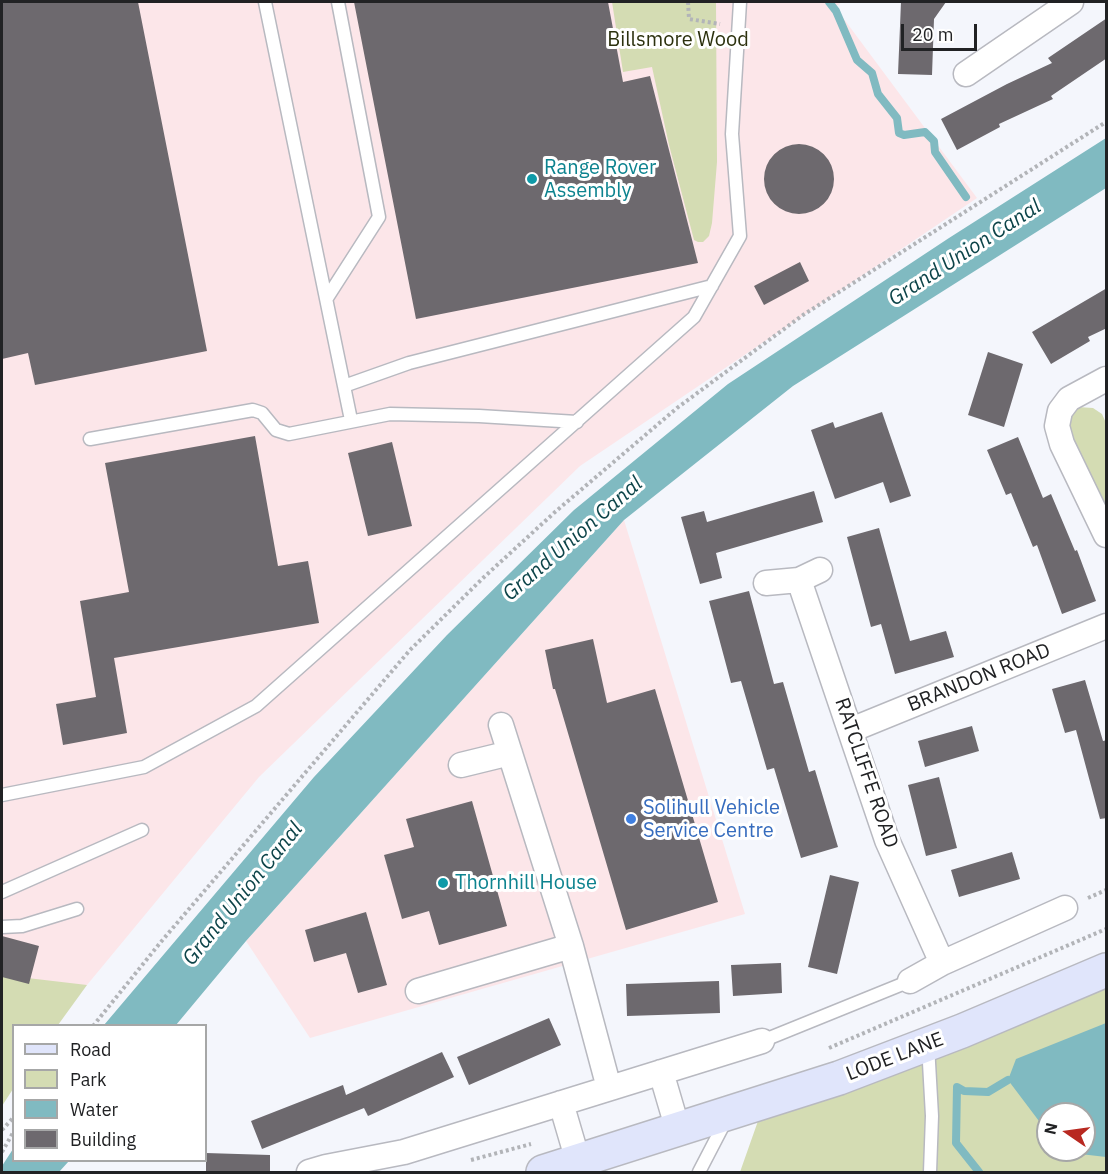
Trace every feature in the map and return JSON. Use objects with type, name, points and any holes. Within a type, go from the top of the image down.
[{"type":"main road","name":"LODE LANE","points":[[543,1173],[839,1078],[1107,970]]},
{"type":"street","points":[[966,74],[1071,2]]},
{"type":"street","points":[[1106,382],[1069,399],[1060,411],[1057,426],[1062,444],[1107,535]]},
{"type":"street","name":"RATCLIFFE ROAD","points":[[766,583],[809,575],[851,730],[887,840],[942,963]]},
{"type":"street","name":"BRANDON ROAD","points":[[851,730],[1107,626]]},
{"type":"street","points":[[501,725],[571,946],[609,1088]]},
{"type":"street","points":[[461,765],[510,753]]},
{"type":"street","points":[[910,981],[942,963],[1065,908]]},
{"type":"street","points":[[418,991],[571,946]]},
{"type":"street","points":[[309,1173],[326,1167],[404,1152],[762,1041]]},
{"type":"street","points":[[661,1072],[678,1130]]},
{"type":"street","points":[[561,1103],[578,1161]]},
{"type":"lane","points":[[265,2],[351,420]]},
{"type":"lane","points":[[327,298],[379,217],[338,2]]},
{"type":"lane","points":[[2,795],[144,767],[256,706],[694,317],[740,236],[732,134],[741,2]]},
{"type":"lane","points":[[344,386],[409,363],[712,286]]},
{"type":"lane","points":[[90,439],[253,410],[262,413],[276,430],[289,434],[390,414],[576,422]]},
{"type":"lane","points":[[2,892],[142,830]]},
{"type":"lane","points":[[2,927],[22,926],[77,909]]},
{"type":"lane","points":[[762,1041],[910,981]]},
{"type":"lane","points":[[928,1044],[932,1116],[930,1173]]},
{"type":"lane","points":[[699,1173],[728,1115]]},
{"type":"path","points":[[688,2],[689,19],[739,27]]},
{"type":"path","points":[[95,1024],[168,933],[410,650],[483,578],[555,512],[677,408],[785,328],[1107,122]]},
{"type":"path","points":[[2,1152],[12,1134]]},
{"type":"shaded area","points":[[2,2],[842,2],[835,7],[977,198],[580,466],[259,777],[87,985],[2,993]]},
{"type":"shaded area","points":[[624,520],[745,914],[310,1038],[246,941]]},
{"type":"green space","name":"Billsmore Wood","points":[[612,2],[716,2],[717,162],[712,223],[709,236],[703,242],[694,240],[669,145],[652,67],[623,72]]},
{"type":"green space","points":[[1078,407],[1093,408],[1102,414],[1106,423],[1106,522],[1066,432],[1069,417]]},
{"type":"green space","points":[[2,975],[87,985],[59,1024],[12,1024],[12,1091],[2,1106]]},
{"type":"green space","points":[[1106,989],[1106,1172],[740,1172],[758,1121]]},
{"type":"water","name":"Grand Union Canal","points":[[1106,138],[1106,188],[793,386],[624,520],[246,941],[177,1024],[105,1024],[314,777],[447,635],[574,510],[728,384],[949,238]]},
{"type":"water","points":[[1106,1023],[1106,1157],[1096,1156],[1096,1102],[1036,1102],[1036,1117],[1008,1080],[1016,1059]]},
{"type":"water","points":[[12,1151],[12,1162],[68,1162],[59,1172],[2,1172],[2,1166]]},
{"type":"building","points":[[2,2],[138,2],[207,351],[35,385],[28,353],[2,359]]},
{"type":"building","name":"Range Rover Assembly","points":[[354,2],[608,2],[623,82],[650,76],[698,263],[416,319]]},
{"type":"building","points":[[901,2],[946,2],[934,19],[932,75],[898,74]]},
{"type":"building","points":[[1107,18],[1107,58],[1051,96],[1053,99],[999,124],[1000,127],[957,150],[941,119],[1052,63],[1048,58]]},
{"type":"building","points":[[799,144],[812,147],[824,154],[831,166],[834,179],[831,192],[824,204],[812,211],[799,214],[786,211],[774,204],[767,192],[764,179],[767,166],[774,154],[786,147]]},
{"type":"building","points":[[800,262],[809,281],[764,305],[754,286]]},
{"type":"building","points":[[1107,288],[1107,328],[1088,337],[1090,341],[1051,364],[1032,332]]},
{"type":"building","points":[[988,352],[1023,364],[1004,427],[968,415]]},
{"type":"building","points":[[882,412],[911,496],[890,503],[883,482],[835,499],[811,430],[833,422],[835,428]]},
{"type":"building","points":[[255,436],[278,566],[308,561],[319,623],[114,658],[127,733],[63,745],[56,704],[96,697],[80,601],[129,592],[105,463]]},
{"type":"building","points":[[1018,437],[1043,498],[1051,494],[1075,551],[1077,550],[1096,601],[1062,614],[1037,545],[1033,547],[1011,493],[1006,495],[987,450]]},
{"type":"building","points":[[392,442],[412,526],[368,536],[348,453]]},
{"type":"building","points":[[814,491],[823,522],[716,553],[722,578],[700,584],[681,517],[704,511],[707,522]]},
{"type":"building","points":[[879,528],[910,641],[946,631],[954,657],[895,674],[881,624],[871,627],[847,537]]},
{"type":"building","points":[[749,591],[774,684],[783,682],[809,772],[815,770],[838,847],[801,858],[774,768],[767,770],[741,681],[731,683],[709,601]]},
{"type":"building","points":[[593,639],[607,703],[655,689],[718,902],[626,930],[555,689],[553,689],[545,650]]},
{"type":"building","points":[[1085,680],[1103,741],[1107,740],[1107,818],[1100,819],[1076,730],[1065,733],[1052,689]]},
{"type":"building","points":[[972,726],[979,751],[925,767],[918,741]]},
{"type":"building","points":[[939,777],[957,848],[926,856],[908,785]]},
{"type":"building","name":"Thornhill House","points":[[472,801],[507,926],[439,945],[429,911],[402,919],[384,855],[414,847],[406,819]]},
{"type":"building","points":[[1012,852],[1020,879],[959,897],[951,870]]},
{"type":"building","points":[[830,875],[859,882],[837,974],[808,967]]},
{"type":"building","points":[[366,912],[387,985],[358,993],[346,953],[314,962],[305,930]]},
{"type":"building","points":[[2,936],[39,946],[29,984],[2,977]]},
{"type":"building","points":[[781,963],[782,993],[733,996],[731,965]]},
{"type":"building","points":[[719,981],[720,1013],[627,1016],[626,984]]},
{"type":"building","points":[[549,1018],[561,1045],[469,1085],[457,1057]]},
{"type":"building","points":[[442,1052],[454,1077],[368,1116],[364,1108],[262,1149],[251,1121],[343,1085],[346,1095]]},
{"type":"building","points":[[207,1153],[270,1155],[270,1173],[206,1173]]},
{"type":"waterway","points":[[829,2],[836,11],[857,60],[872,73],[878,94],[897,118],[899,133],[904,135],[925,132],[934,141],[935,152],[966,197]]},
{"type":"waterway","points":[[979,1172],[956,1143],[957,1087],[964,1091],[988,1092],[1008,1080]]},
{"type":"place","name":"Range Rover Assembly","points":[[532,179]]},
{"type":"place","name":"Solihull Vehicle Service Centre","points":[[631,819]]},
{"type":"place","name":"Thornhill House","points":[[443,883]]}]
